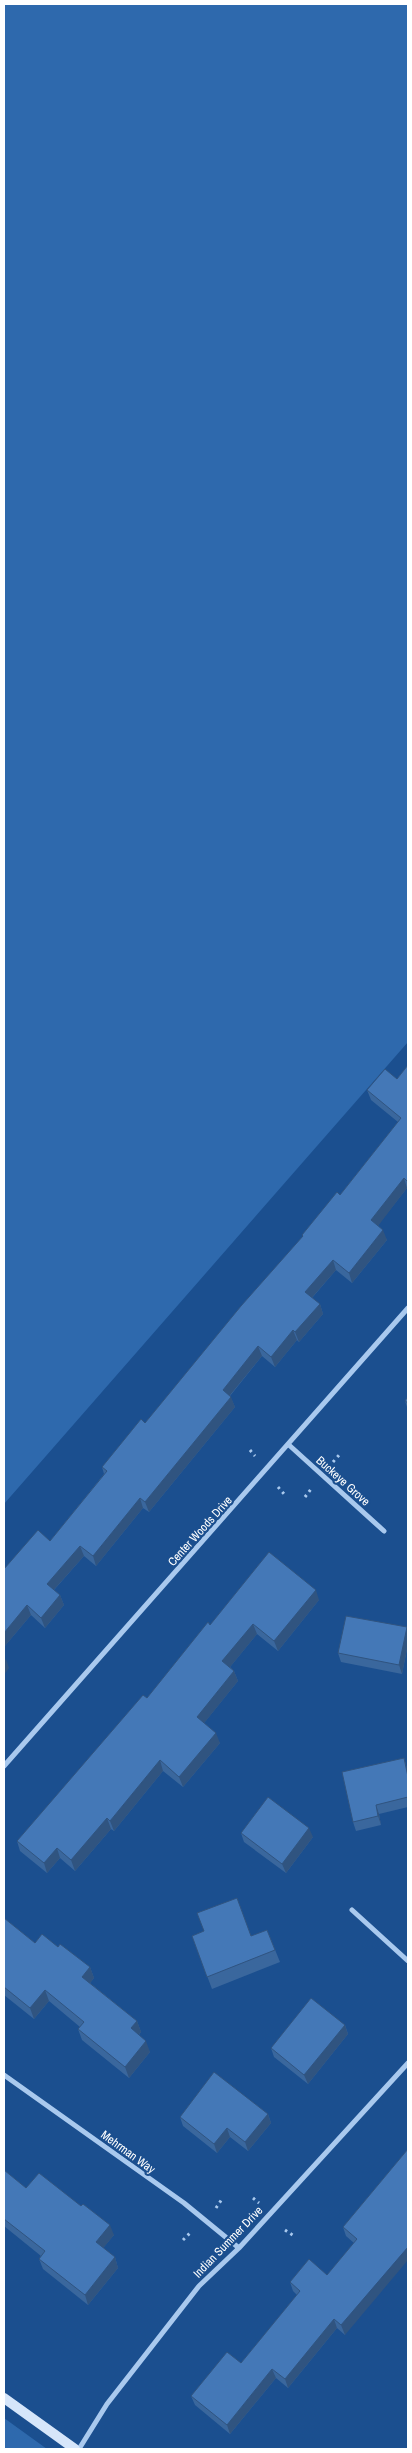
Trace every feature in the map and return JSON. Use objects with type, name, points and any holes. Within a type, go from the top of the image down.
[{"type":"main road","points":[[4,2398],[74,2449]]},
{"type":"street","name":"Center Woods Drive","points":[[4,1766],[289,1446],[408,1308]]},
{"type":"street","name":"Buckeye Grove","points":[[289,1446],[384,1531]]},
{"type":"street","points":[[352,1910],[408,1961]]},
{"type":"street","name":"Indian Summer Drive","points":[[78,2449],[107,2404],[199,2286],[239,2248],[408,2062]]},
{"type":"street","name":"Mehrman Way","points":[[4,2075],[184,2203],[239,2248]]},
{"type":"path","points":[[333,1462],[340,1454]]},
{"type":"path","points":[[278,1488],[285,1495]]},
{"type":"path","points":[[305,1497],[311,1489]]},
{"type":"path","points":[[216,2208],[222,2199]]},
{"type":"path","points":[[285,2230],[294,2236]]},
{"type":"path","points":[[183,2240],[190,2233]]},
{"type":"shaded area","points":[[4,4],[408,4],[408,1042],[4,1504]]},
{"type":"shaded area","points":[[4,2418],[47,2449],[4,2449]]},
{"type":"building","points":[[408,1065],[408,1182],[404,1178],[371,1220],[383,1230],[349,1273],[333,1260],[305,1292],[320,1304],[295,1332],[293,1330],[271,1357],[258,1346],[223,1390],[231,1397],[145,1502],[140,1498],[93,1556],[80,1546],[47,1584],[60,1595],[41,1618],[27,1605],[4,1633],[4,1569],[38,1530],[50,1541],[107,1471],[102,1467],[141,1419],[145,1423],[241,1306],[303,1236],[337,1192],[340,1195],[401,1118],[367,1090],[385,1069],[397,1079]]},
{"type":"building","points":[[269,1552],[316,1590],[274,1641],[253,1624],[222,1661],[234,1671],[197,1717],[216,1733],[179,1777],[160,1760],[110,1821],[107,1818],[71,1860],[57,1848],[44,1863],[17,1841],[143,1695],[147,1698],[208,1622],[210,1625]]},
{"type":"building","points":[[346,1616],[407,1627],[399,1665],[338,1653]]},
{"type":"building","points":[[404,1758],[408,1777],[408,1797],[376,1805],[378,1816],[353,1822],[342,1772]]},
{"type":"building","points":[[268,1797],[309,1828],[282,1864],[241,1833]]},
{"type":"building","points":[[237,1898],[251,1936],[267,1930],[275,1950],[207,1977],[192,1936],[204,1931],[197,1913]]},
{"type":"building","points":[[4,1918],[35,1943],[42,1934],[58,1947],[60,1944],[90,1967],[82,1977],[137,2021],[131,2028],[146,2041],[125,2067],[78,2029],[84,2022],[45,1990],[30,2008],[4,1987]]},
{"type":"building","points":[[311,1998],[345,2025],[304,2075],[271,2048]]},
{"type":"building","points":[[214,2072],[268,2114],[245,2142],[227,2128],[214,2144],[180,2117]]},
{"type":"building","points":[[408,2149],[408,2247],[341,2325],[334,2319],[285,2379],[272,2369],[227,2425],[191,2396],[227,2352],[241,2363],[300,2291],[290,2282],[309,2259],[327,2275],[357,2239],[343,2227]]},
{"type":"building","points":[[4,2170],[26,2188],[39,2173],[81,2206],[83,2204],[110,2225],[96,2242],[115,2257],[85,2295],[39,2259],[45,2251],[4,2219]]}]
